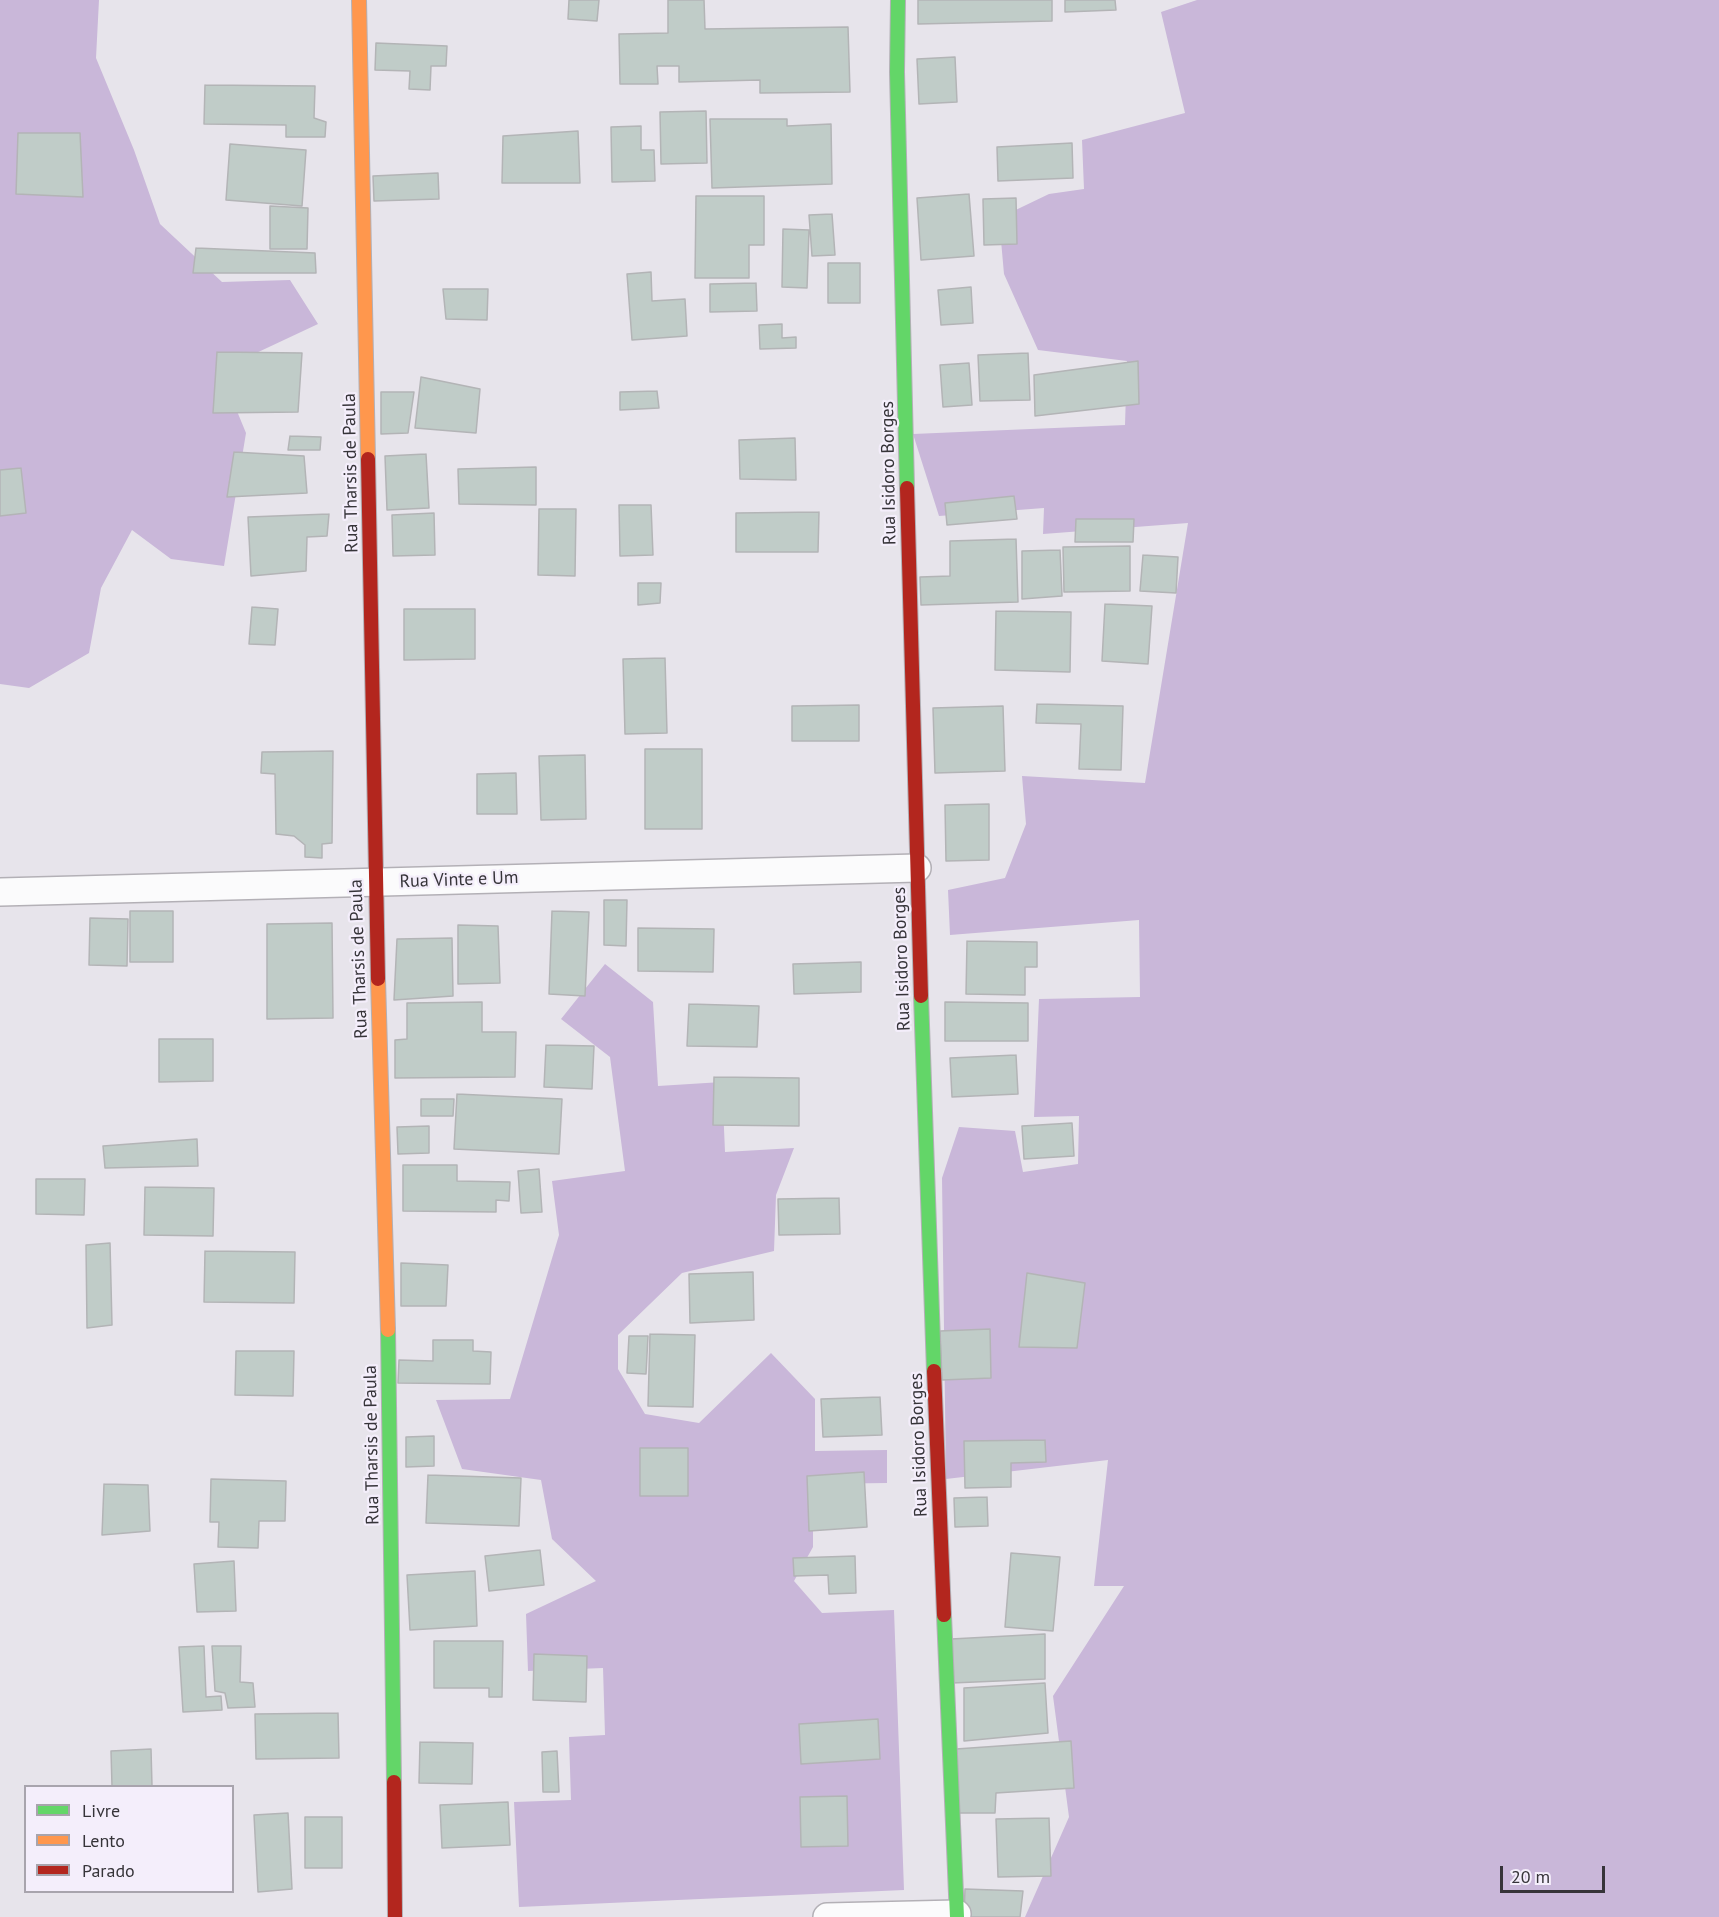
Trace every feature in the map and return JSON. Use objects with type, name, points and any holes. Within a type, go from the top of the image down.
[{"type":"street","name":"Rua Tharsis de Paula","points":[[359,0],[375,883],[390,1406],[395,1917]]},
{"type":"street","name":"Rua Isidoro Borges","points":[[898,0],[897,72],[917,868],[934,1383],[957,1916]]},
{"type":"street","name":"Rua Vinte e Um","points":[[0,892],[917,868]]},
{"type":"street","points":[[827,1917],[957,1916]]},
{"type":"shaded area","points":[[0,0],[99,0],[96,58],[134,150],[160,224],[222,282],[290,280],[318,324],[220,370],[246,433],[224,566],[171,559],[132,530],[101,588],[89,653],[29,688],[0,684]]},
{"type":"shaded area","points":[[1197,0],[1719,0],[1719,1917],[1025,1917],[1069,1817],[1053,1696],[1124,1586],[1094,1586],[1108,1460],[946,1479],[942,1178],[959,1127],[1015,1131],[1023,1172],[1078,1164],[1079,1116],[1034,1117],[1039,999],[1140,997],[1139,920],[950,935],[948,890],[1005,878],[1026,824],[1022,776],[1145,783],[1188,523],[1043,534],[1044,508],[939,516],[913,434],[1125,425],[1127,361],[1038,350],[1004,274],[999,218],[1049,194],[1084,189],[1082,140],[1185,113],[1161,12]]},
{"type":"shaded area","points":[[605,964],[653,1002],[658,1086],[722,1082],[725,1152],[794,1148],[776,1195],[774,1251],[682,1273],[618,1335],[618,1369],[645,1414],[699,1423],[771,1353],[815,1399],[815,1451],[887,1450],[887,1483],[813,1484],[813,1547],[794,1581],[822,1613],[894,1610],[904,1890],[519,1907],[514,1802],[571,1800],[569,1737],[605,1735],[603,1668],[528,1671],[526,1614],[596,1581],[552,1539],[541,1480],[462,1469],[436,1400],[510,1399],[559,1235],[552,1181],[625,1171],[610,1057],[561,1019]]},
{"type":"building","points":[[569,0],[599,0],[597,21],[568,19]]},
{"type":"building","points":[[668,0],[704,0],[705,29],[848,27],[850,92],[760,93],[760,80],[679,82],[679,66],[657,66],[658,84],[620,84],[619,34],[668,33]]},
{"type":"building","points":[[918,0],[1052,0],[1052,21],[918,24]]},
{"type":"building","points":[[1065,0],[1115,0],[1116,10],[1065,12]]},
{"type":"building","points":[[376,43],[447,46],[446,66],[431,66],[430,90],[409,89],[410,71],[375,70]]},
{"type":"building","points":[[955,57],[957,102],[919,104],[917,59]]},
{"type":"building","points":[[205,85],[315,86],[314,118],[326,122],[325,137],[286,137],[286,125],[204,124]]},
{"type":"building","points":[[706,111],[707,163],[661,164],[660,112]]},
{"type":"building","points":[[710,119],[787,119],[787,126],[831,124],[832,184],[712,188]]},
{"type":"building","points":[[641,126],[641,150],[654,150],[655,181],[612,182],[611,127]]},
{"type":"building","points":[[578,131],[580,183],[502,183],[503,136]]},
{"type":"building","points":[[18,133],[80,133],[83,197],[16,194]]},
{"type":"building","points":[[1072,143],[1073,178],[998,181],[997,147]]},
{"type":"building","points":[[230,144],[306,150],[302,206],[226,200]]},
{"type":"building","points":[[438,173],[439,199],[374,201],[373,176]]},
{"type":"building","points":[[969,194],[974,256],[921,260],[917,198]]},
{"type":"building","points":[[696,196],[764,196],[764,245],[749,245],[749,278],[695,278]]},
{"type":"building","points":[[1016,198],[1017,244],[984,245],[983,199]]},
{"type":"building","points":[[270,206],[308,208],[307,249],[270,249]]},
{"type":"building","points":[[832,214],[835,255],[812,256],[809,215]]},
{"type":"building","points":[[783,229],[809,230],[807,288],[782,287]]},
{"type":"building","points":[[196,248],[315,253],[316,273],[193,273]]},
{"type":"building","points":[[828,263],[860,263],[860,303],[828,303]]},
{"type":"building","points":[[651,272],[652,301],[685,299],[687,336],[632,340],[627,274]]},
{"type":"building","points":[[756,283],[757,311],[710,312],[710,284]]},
{"type":"building","points":[[971,287],[973,323],[941,325],[938,290]]},
{"type":"building","points":[[443,289],[488,289],[487,320],[446,319]]},
{"type":"building","points":[[782,324],[782,338],[796,337],[796,348],[760,349],[759,325]]},
{"type":"building","points":[[217,352],[302,353],[298,412],[213,413]]},
{"type":"building","points":[[1028,353],[1030,400],[980,401],[978,355]]},
{"type":"building","points":[[1138,361],[1139,404],[1035,416],[1034,375]]},
{"type":"building","points":[[969,363],[972,405],[943,407],[940,365]]},
{"type":"building","points":[[421,377],[480,389],[476,433],[415,428]]},
{"type":"building","points":[[657,391],[659,408],[620,410],[620,392]]},
{"type":"building","points":[[381,392],[414,392],[408,433],[381,434]]},
{"type":"building","points":[[290,436],[321,437],[320,450],[288,450]]},
{"type":"building","points":[[795,438],[796,480],[740,479],[739,440]]},
{"type":"building","points":[[234,452],[304,456],[307,493],[227,497]]},
{"type":"building","points":[[426,454],[429,508],[387,510],[385,456]]},
{"type":"building","points":[[536,467],[536,505],[459,504],[458,469]]},
{"type":"building","points":[[21,468],[26,513],[0,516],[0,470]]},
{"type":"building","points":[[1014,496],[1017,519],[947,525],[945,503]]},
{"type":"building","points":[[619,505],[651,505],[653,555],[620,556]]},
{"type":"building","points":[[539,509],[576,509],[575,576],[538,575]]},
{"type":"building","points":[[819,512],[818,552],[736,552],[736,513]]},
{"type":"building","points":[[434,513],[435,555],[393,556],[392,515]]},
{"type":"building","points":[[329,514],[327,536],[307,537],[306,571],[251,576],[248,517]]},
{"type":"building","points":[[1076,519],[1134,519],[1133,542],[1075,542]]},
{"type":"building","points":[[1016,539],[1018,602],[921,605],[920,577],[950,576],[950,541]]},
{"type":"building","points":[[1130,546],[1130,591],[1064,592],[1063,547]]},
{"type":"building","points":[[1060,550],[1062,596],[1022,599],[1022,551]]},
{"type":"building","points":[[1143,555],[1178,557],[1176,593],[1140,591]]},
{"type":"building","points":[[638,583],[661,583],[660,603],[638,605]]},
{"type":"building","points":[[1105,604],[1152,606],[1148,664],[1102,661]]},
{"type":"building","points":[[252,607],[278,609],[275,645],[249,644]]},
{"type":"building","points":[[404,609],[475,609],[475,659],[404,660]]},
{"type":"building","points":[[996,611],[1071,612],[1070,672],[995,670]]},
{"type":"building","points":[[665,658],[667,733],[625,734],[623,659]]},
{"type":"building","points":[[1037,704],[1123,706],[1121,770],[1079,769],[1081,724],[1036,723]]},
{"type":"building","points":[[859,705],[859,741],[792,741],[792,706]]},
{"type":"building","points":[[1003,706],[1005,771],[935,773],[933,708]]},
{"type":"building","points":[[645,749],[702,749],[702,829],[645,829]]},
{"type":"building","points":[[333,751],[332,843],[322,844],[322,858],[305,857],[305,845],[294,836],[276,834],[275,774],[261,773],[262,752]]},
{"type":"building","points":[[585,755],[586,819],[541,820],[539,756]]},
{"type":"building","points":[[516,773],[517,814],[477,814],[477,774]]},
{"type":"building","points":[[989,804],[989,860],[946,861],[945,805]]},
{"type":"building","points":[[604,900],[627,900],[626,946],[604,945]]},
{"type":"building","points":[[130,911],[173,911],[173,962],[130,962]]},
{"type":"building","points":[[552,911],[589,912],[585,996],[549,994]]},
{"type":"building","points":[[90,918],[128,919],[127,966],[89,965]]},
{"type":"building","points":[[332,923],[333,1018],[267,1019],[267,924]]},
{"type":"building","points":[[458,925],[498,926],[500,983],[458,984]]},
{"type":"building","points":[[638,928],[714,929],[713,972],[638,971]]},
{"type":"building","points":[[452,938],[453,996],[394,1000],[397,939]]},
{"type":"building","points":[[967,941],[1037,942],[1037,967],[1025,967],[1025,995],[966,994]]},
{"type":"building","points":[[861,962],[861,992],[794,994],[793,964]]},
{"type":"building","points":[[482,1002],[482,1032],[516,1032],[515,1077],[395,1078],[395,1040],[407,1039],[407,1003]]},
{"type":"building","points":[[945,1002],[1028,1003],[1028,1041],[945,1041]]},
{"type":"building","points":[[689,1004],[759,1006],[757,1047],[687,1046]]},
{"type":"building","points":[[159,1039],[213,1039],[213,1081],[159,1082]]},
{"type":"building","points":[[546,1045],[594,1046],[592,1089],[544,1087]]},
{"type":"building","points":[[1016,1055],[1018,1094],[952,1097],[950,1058]]},
{"type":"building","points":[[714,1077],[799,1078],[799,1126],[713,1125]]},
{"type":"building","points":[[457,1094],[562,1099],[559,1154],[454,1149]]},
{"type":"building","points":[[421,1099],[454,1099],[453,1116],[421,1116]]},
{"type":"building","points":[[1072,1123],[1074,1156],[1024,1159],[1022,1126]]},
{"type":"building","points":[[429,1126],[429,1153],[398,1154],[397,1127]]},
{"type":"building","points":[[197,1139],[198,1166],[105,1168],[103,1146]]},
{"type":"building","points":[[403,1165],[457,1165],[457,1181],[510,1182],[509,1201],[496,1200],[496,1212],[403,1211]]},
{"type":"building","points":[[539,1169],[542,1212],[521,1213],[518,1171]]},
{"type":"building","points":[[36,1179],[85,1179],[84,1215],[36,1214]]},
{"type":"building","points":[[145,1187],[214,1188],[213,1236],[144,1235]]},
{"type":"building","points":[[839,1198],[840,1234],[779,1235],[778,1199]]},
{"type":"building","points":[[110,1243],[112,1325],[87,1328],[86,1245]]},
{"type":"building","points":[[205,1251],[295,1252],[294,1303],[204,1302]]},
{"type":"building","points":[[401,1263],[448,1265],[446,1306],[401,1306]]},
{"type":"building","points":[[753,1272],[754,1320],[690,1323],[689,1274]]},
{"type":"building","points":[[1027,1273],[1085,1283],[1077,1348],[1019,1347]]},
{"type":"building","points":[[990,1329],[991,1378],[942,1380],[940,1331]]},
{"type":"building","points":[[650,1334],[695,1335],[693,1407],[648,1406]]},
{"type":"building","points":[[629,1336],[648,1336],[646,1374],[627,1373]]},
{"type":"building","points":[[433,1340],[473,1340],[473,1351],[491,1352],[490,1384],[398,1383],[399,1360],[433,1361]]},
{"type":"building","points":[[236,1351],[294,1351],[293,1396],[235,1395]]},
{"type":"building","points":[[880,1397],[882,1435],[823,1437],[821,1399]]},
{"type":"building","points":[[434,1436],[434,1466],[406,1467],[406,1437]]},
{"type":"building","points":[[1045,1440],[1046,1462],[1011,1463],[1011,1487],[965,1488],[964,1441]]},
{"type":"building","points":[[640,1448],[688,1448],[688,1496],[640,1496]]},
{"type":"building","points":[[864,1472],[867,1527],[809,1531],[807,1476]]},
{"type":"building","points":[[428,1475],[521,1478],[519,1526],[426,1523]]},
{"type":"building","points":[[211,1479],[286,1481],[285,1521],[259,1521],[258,1548],[218,1547],[219,1522],[210,1522]]},
{"type":"building","points":[[104,1484],[148,1485],[150,1531],[102,1535]]},
{"type":"building","points":[[987,1497],[988,1526],[955,1527],[954,1498]]},
{"type":"building","points":[[540,1550],[544,1585],[489,1591],[485,1556]]},
{"type":"building","points":[[1011,1553],[1060,1557],[1053,1631],[1005,1627]]},
{"type":"building","points":[[855,1556],[856,1593],[829,1594],[828,1575],[794,1576],[793,1558]]},
{"type":"building","points":[[234,1561],[236,1611],[197,1612],[194,1564]]},
{"type":"building","points":[[475,1571],[477,1626],[410,1630],[407,1575]]},
{"type":"building","points":[[1045,1634],[1045,1679],[952,1683],[951,1639]]},
{"type":"building","points":[[434,1641],[503,1641],[502,1697],[489,1697],[489,1688],[434,1688]]},
{"type":"building","points":[[204,1646],[206,1697],[221,1696],[222,1710],[183,1712],[179,1647]]},
{"type":"building","points":[[212,1646],[241,1646],[240,1682],[253,1683],[255,1707],[228,1708],[225,1693],[215,1691]]},
{"type":"building","points":[[534,1654],[587,1656],[586,1702],[533,1700]]},
{"type":"building","points":[[1045,1683],[1048,1733],[964,1741],[964,1688]]},
{"type":"building","points":[[338,1713],[339,1758],[256,1759],[255,1714]]},
{"type":"building","points":[[878,1719],[880,1759],[801,1764],[799,1724]]},
{"type":"building","points":[[1071,1741],[1074,1788],[996,1793],[995,1813],[958,1813],[956,1749]]},
{"type":"building","points":[[420,1742],[473,1743],[472,1784],[419,1783]]},
{"type":"building","points":[[151,1749],[152,1785],[112,1785],[111,1751]]},
{"type":"building","points":[[557,1751],[559,1792],[543,1792],[542,1752]]},
{"type":"building","points":[[847,1796],[848,1846],[801,1847],[800,1797]]},
{"type":"building","points":[[508,1802],[510,1845],[442,1848],[440,1805]]},
{"type":"building","points":[[288,1813],[292,1889],[258,1892],[254,1815]]},
{"type":"building","points":[[305,1817],[342,1817],[342,1868],[305,1868]]},
{"type":"building","points":[[1049,1818],[1051,1876],[998,1877],[996,1819]]},
{"type":"building","points":[[965,1889],[1023,1891],[1020,1917],[964,1917]]},
{"type":"traffic: fast","points":[[898,0],[897,72],[907,488]]},
{"type":"traffic: fast","points":[[921,996],[934,1371]]},
{"type":"traffic: fast","points":[[388,1330],[394,1782]]},
{"type":"traffic: fast","points":[[944,1615],[957,1917]]},
{"type":"traffic: slow","points":[[359,0],[368,459]]},
{"type":"traffic: slow","points":[[378,979],[388,1330]]},
{"type":"traffic: jam","points":[[368,459],[378,979]]},
{"type":"traffic: jam","points":[[907,488],[921,996]]},
{"type":"traffic: jam","points":[[934,1371],[944,1615]]},
{"type":"traffic: jam","points":[[394,1782],[395,1917]]}]
